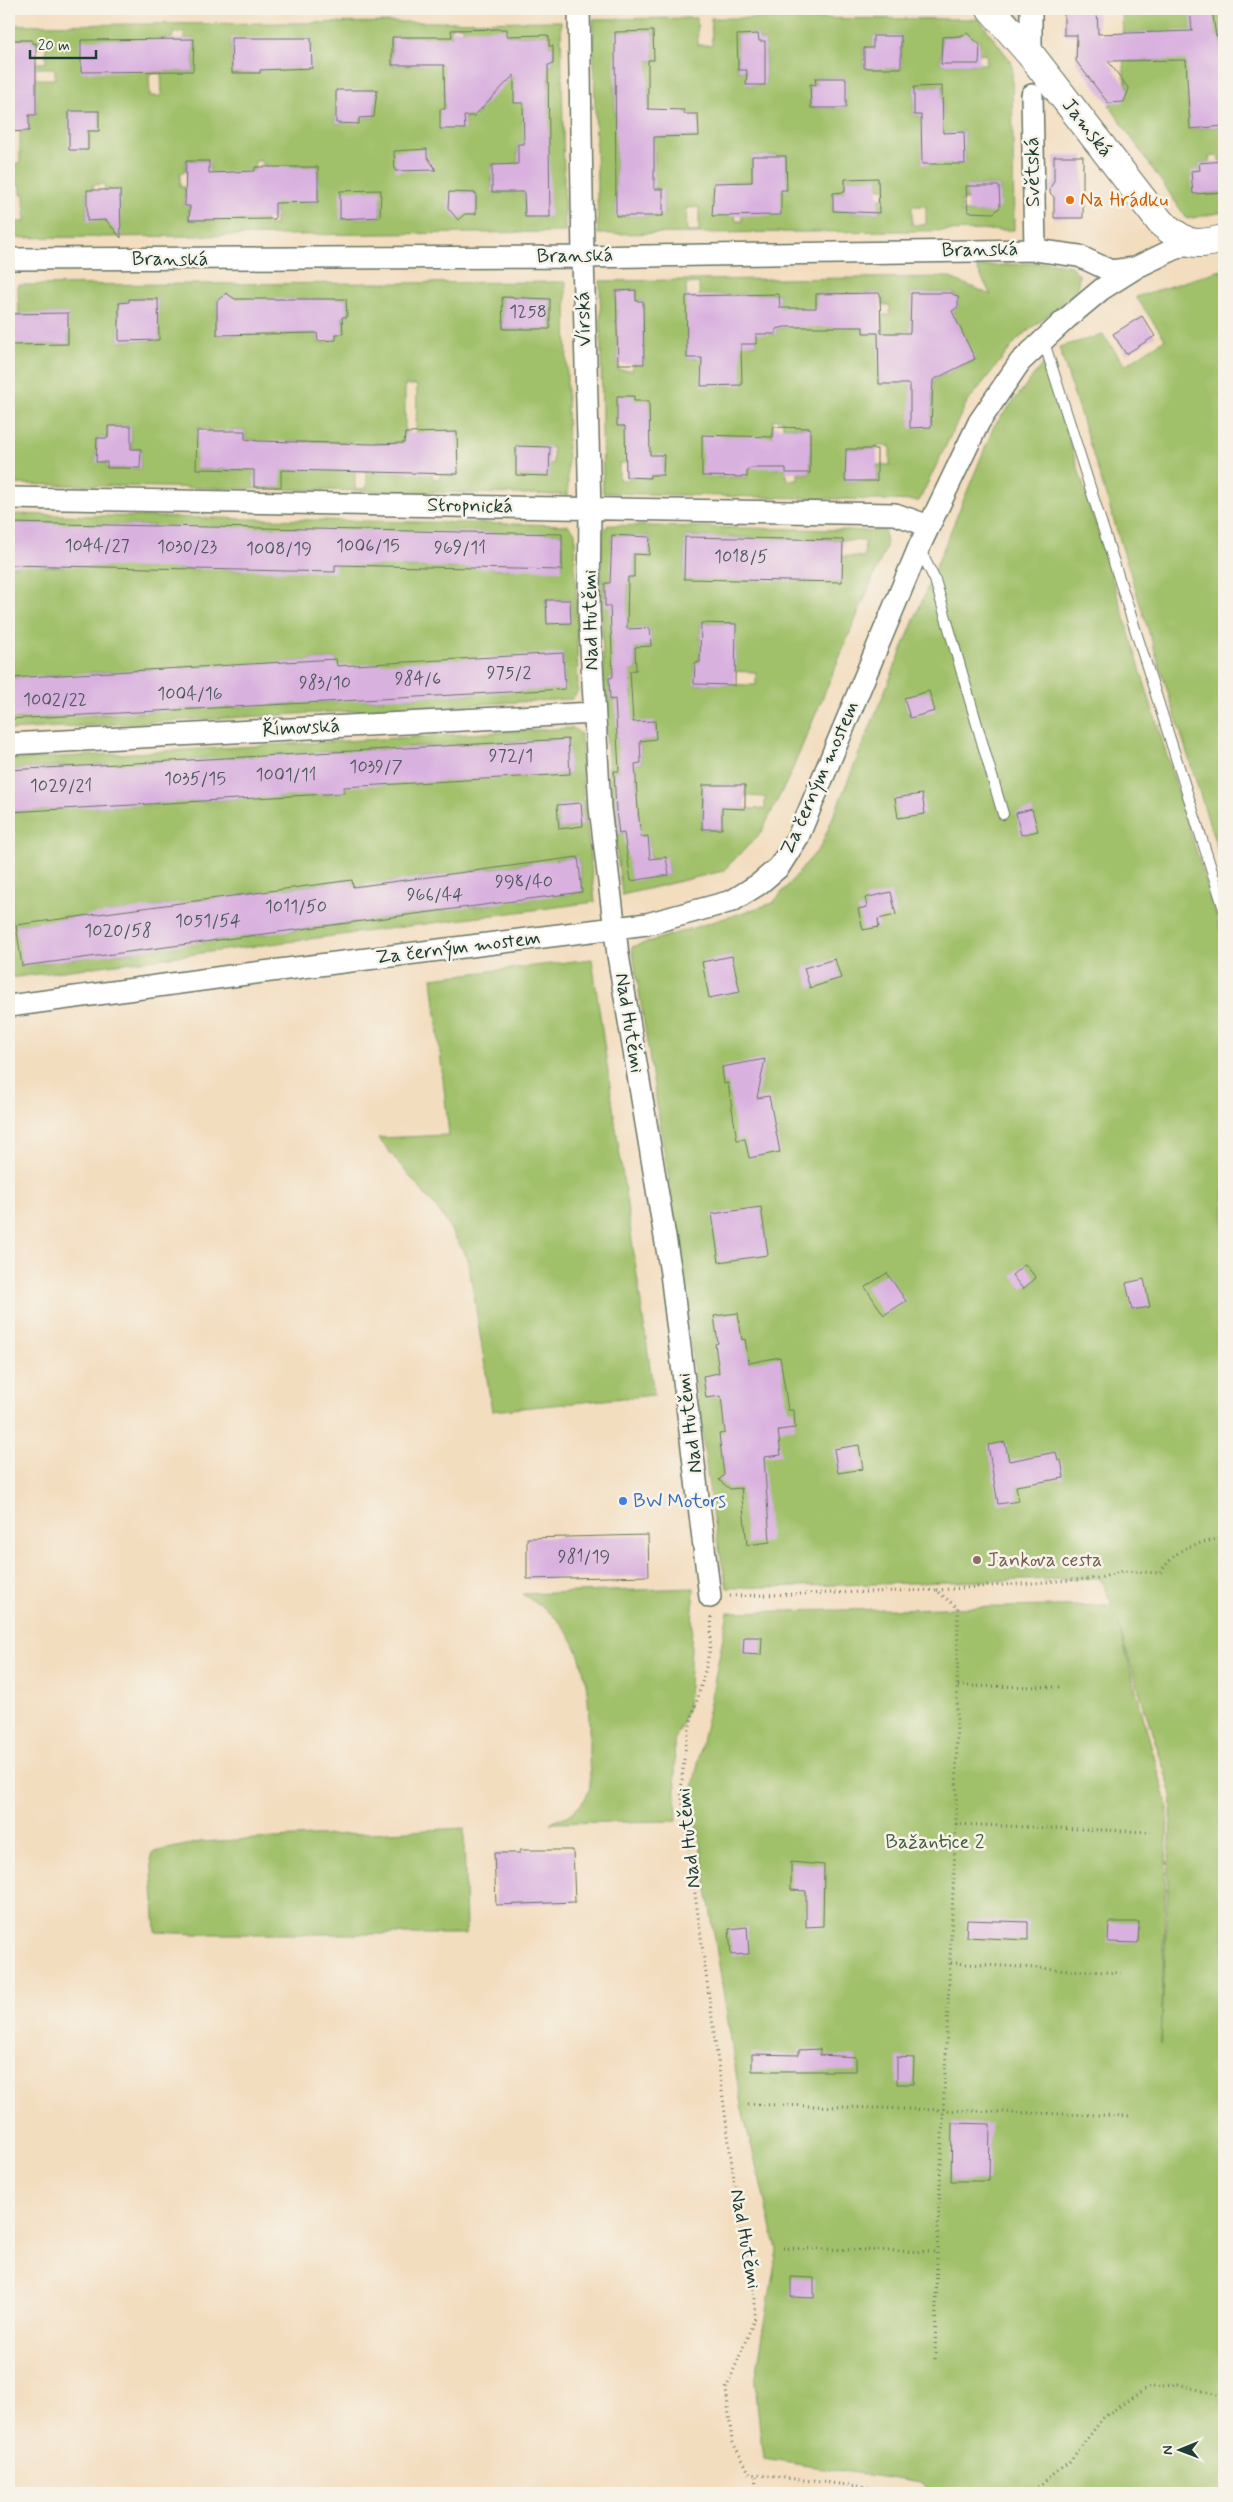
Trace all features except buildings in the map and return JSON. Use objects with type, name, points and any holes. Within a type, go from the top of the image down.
[{"type":"street","name":"Vírská","points":[[579,9],[590,508]]},
{"type":"street","name":"Jamská","points":[[991,9],[1031,55],[1162,223],[1187,243]]},
{"type":"street","points":[[1031,9],[1031,55]]},
{"type":"street","name":"Světská","points":[[1032,95],[1035,250]]},
{"type":"street","name":"Za černým mostem","points":[[9,1006],[647,924],[732,901],[759,884],[779,867],[798,837],[919,547],[979,422],[1020,362],[1043,339],[1102,289],[1137,267],[1187,243],[1210,243],[1224,240]]},
{"type":"street","name":"Branská","points":[[9,259],[583,256],[1035,250],[1079,256],[1110,271],[1137,267]]},
{"type":"street","name":"Stropnická","points":[[9,498],[895,514],[929,526]]},
{"type":"street","name":"Nad Hutěmi","points":[[590,508],[589,610],[600,808],[614,928],[671,1273],[710,1597]]},
{"type":"street","name":"Římovská","points":[[9,744],[594,713]]},
{"type":"lane","points":[[1043,339],[1224,909]]},
{"type":"lane","points":[[919,547],[935,580],[1003,814]]},
{"type":"path","points":[[710,1597],[936,1590],[1100,1578],[1123,1571],[1160,1573],[1172,1555],[1189,1546],[1224,1537]]},
{"type":"path","points":[[935,2360],[937,2252],[945,2111],[956,1824],[958,1686],[958,1608],[936,1590]]},
{"type":"path","name":"Nad Hutěmi","points":[[710,1597],[712,1628],[707,1665],[687,1735],[681,1791],[740,2223],[756,2296],[755,2318],[726,2389],[732,2441],[750,2474],[756,2476]]},
{"type":"path","points":[[958,1686],[1061,1687]]},
{"type":"path","points":[[956,1824],[1151,1832]]},
{"type":"path","points":[[951,1964],[1121,1973]]},
{"type":"path","points":[[748,2104],[1129,2116]]},
{"type":"path","points":[[783,2248],[937,2252]]},
{"type":"path","points":[[1030,2493],[1070,2461],[1104,2417],[1146,2388],[1178,2384],[1224,2396]]},
{"type":"path","points":[[755,2493],[756,2476],[866,2487],[898,2493]]},
{"type":"green space","points":[[1122,9],[1190,9],[1191,13],[1224,9],[1224,92],[1187,96],[1191,129],[1224,126],[1224,160],[1220,161],[1218,156],[1209,157],[1210,162],[1199,163],[1206,194],[1224,192],[1224,212],[1187,219],[1109,105],[1129,90],[1124,77]],"holes":[[[1159,32],[1162,60],[1129,61],[1128,33]],[[1220,36],[1223,64],[1187,67],[1185,48],[1187,39]]]},
{"type":"green space","points":[[697,18],[698,45],[712,45],[711,18],[979,19],[1012,63],[1014,230],[598,234],[593,19]],"holes":[[[653,31],[654,60],[640,61],[616,56],[615,32]],[[758,34],[759,41],[765,41],[765,85],[747,85],[747,70],[738,70],[737,35]],[[873,36],[901,36],[901,68],[864,67],[864,48],[873,48]],[[961,36],[980,40],[979,54],[987,55],[986,64],[941,64],[942,37]],[[816,78],[846,78],[846,108],[811,108],[810,85],[816,85]],[[615,85],[648,85],[648,114],[672,110],[683,110],[684,114],[698,114],[698,136],[661,137],[660,127],[638,115],[615,116]],[[942,86],[943,115],[914,115],[914,87]],[[964,132],[965,164],[922,163],[922,133]],[[616,143],[654,150],[654,169],[650,169],[651,189],[663,190],[663,216],[616,216]],[[752,156],[786,156],[787,189],[781,190],[742,215],[742,221],[736,221],[735,215],[711,202],[714,183],[752,182]],[[845,179],[878,179],[878,188],[885,188],[884,198],[879,198],[879,213],[833,211],[833,193],[845,192]],[[967,186],[999,186],[999,200],[994,212],[961,212],[962,200],[967,200]],[[912,206],[926,206],[926,225],[912,225]],[[699,207],[699,232],[687,232],[686,208]]]},
{"type":"green space","points":[[561,21],[565,232],[9,238],[9,222],[25,222],[24,194],[21,194],[21,185],[9,185],[9,164],[20,163],[20,132],[29,131],[29,115],[36,115],[36,99],[9,68],[9,25]],"holes":[[[451,26],[463,26],[464,61],[452,60]],[[495,30],[507,36],[546,35],[549,46],[553,46],[553,64],[527,65]],[[173,33],[185,33],[185,39],[194,39],[193,71],[163,71],[161,39],[172,39]],[[392,37],[429,37],[424,65],[391,65]],[[287,38],[311,38],[310,70],[299,71]],[[231,39],[260,64],[260,73],[232,73]],[[10,40],[31,40],[32,43],[46,43],[46,63],[10,63]],[[35,68],[55,68],[55,79],[36,79]],[[161,73],[162,96],[150,96],[149,74]],[[514,74],[548,74],[549,113],[524,114],[523,103]],[[445,89],[478,109],[478,115],[464,116],[465,129],[445,109]],[[377,90],[374,117],[366,118],[366,109],[359,109],[358,123],[336,123],[337,91]],[[99,111],[99,131],[88,131],[88,150],[70,150],[69,112]],[[518,144],[527,144],[518,165]],[[186,161],[209,161],[209,220],[189,220],[189,206],[185,206],[185,187],[180,187],[180,173],[185,172]],[[255,161],[262,161],[262,165],[267,165],[269,206],[275,207],[275,225],[265,225],[266,220],[238,220],[241,205],[252,176]],[[492,165],[496,165],[496,169],[515,192],[492,192]],[[294,167],[318,167],[318,202],[294,202]],[[104,184],[105,190],[120,190],[120,220],[87,220],[87,191],[93,190],[93,185]],[[455,192],[476,193],[476,214],[463,214],[459,218]],[[524,193],[550,217],[525,217]],[[381,199],[380,217],[340,219]]]},
{"type":"green space","points":[[1047,262],[1071,266],[1079,274],[1078,288],[1017,340],[966,404],[919,501],[603,493],[600,281],[948,277],[991,295],[976,267]],"holes":[[[699,283],[700,309],[687,309],[686,284]],[[636,290],[636,301],[643,301],[644,363],[633,364],[633,370],[618,370],[616,291]],[[883,293],[883,305],[890,305],[890,315],[883,315],[883,333],[863,333],[863,323],[817,327],[816,294]],[[911,293],[952,293],[958,297],[958,307],[953,309],[953,322],[911,322]],[[779,294],[780,308],[785,309],[785,328],[776,329],[776,334],[770,334],[770,329],[755,329],[756,344],[751,344],[720,295]],[[902,331],[915,331],[903,347]],[[687,332],[742,385],[702,358],[687,358]],[[965,339],[975,360],[933,380],[931,427],[911,365]],[[900,363],[900,384],[879,384]],[[623,401],[639,431],[625,430]],[[773,419],[783,420],[783,427],[810,428],[810,473],[798,473],[798,480],[787,480],[786,468],[773,468]],[[751,444],[751,469],[747,470],[747,477],[717,477]],[[877,446],[890,446],[890,465],[877,465],[877,481],[845,481],[847,449],[877,449]],[[664,456],[663,475],[650,475],[650,478],[629,477],[628,480],[619,480],[619,464]]]},
{"type":"green space","points":[[1221,270],[1224,276],[1224,870],[1059,347],[1103,335],[1125,365],[1165,339],[1136,297]]},
{"type":"green space","points":[[566,282],[568,495],[9,484],[9,362],[11,342],[9,342],[9,320],[19,319],[18,285]],"holes":[[[502,297],[550,299],[550,329],[503,329]],[[138,298],[158,299],[158,340],[119,341],[119,303]],[[217,299],[252,300],[252,335],[217,335]],[[285,299],[346,299],[347,317],[342,317],[343,333],[336,334],[327,343],[318,343],[317,333],[285,334]],[[67,313],[68,344],[40,345],[39,314]],[[405,385],[417,385],[416,434],[405,433]],[[108,426],[131,426],[131,449],[141,449],[140,468],[107,468],[107,462],[96,461],[97,438],[108,438]],[[198,428],[208,428],[208,438],[229,439],[229,431],[245,431],[245,439],[257,440],[257,452],[249,470],[197,469]],[[448,432],[457,432],[458,474],[440,474],[440,478],[433,479],[432,468]],[[288,441],[349,442],[348,471],[287,470]],[[374,443],[406,444],[406,473],[380,472],[374,464]],[[516,447],[553,448],[553,464],[549,464],[549,476],[516,475]],[[367,466],[367,488],[355,489],[355,471]]]},
{"type":"green space","name":"Bažantice 2","points":[[1045,361],[1224,941],[1224,2493],[934,2493],[921,2483],[763,2459],[755,2383],[777,2250],[741,2105],[692,1793],[728,1612],[1112,1605],[1100,1578],[727,1588],[713,1518],[672,1200],[632,947],[773,903],[821,846],[994,426]],"holes":[[[1118,1625],[1172,1794],[1161,2044],[1168,1807]]]},
{"type":"green space","points":[[9,514],[568,525],[575,532],[578,691],[572,699],[9,730],[9,720],[23,719],[23,713],[45,712],[45,718],[68,716],[66,675],[43,676],[43,688],[22,689],[21,677],[9,678],[9,566],[19,566],[20,553],[41,554],[41,566],[64,567],[65,525],[9,523]],"holes":[[[88,525],[155,526],[154,568],[131,568],[131,555],[110,556],[109,567],[87,567]],[[245,528],[244,570],[222,570],[200,557],[200,569],[177,569]],[[359,531],[426,532],[425,567],[402,567],[402,558],[381,557],[380,567],[358,566]],[[449,532],[516,534],[515,569],[493,569],[471,559],[471,568],[448,568]],[[540,534],[562,534],[562,569]],[[546,600],[570,600],[570,623],[547,623]],[[563,653],[565,688],[542,690]],[[336,659],[339,701],[316,703],[315,697],[294,704],[272,705],[269,663]],[[450,660],[475,694],[452,695]],[[246,665],[248,706],[226,708],[225,702],[204,703],[204,709],[181,710],[179,668]],[[360,665],[428,696],[406,698],[384,693],[384,699],[362,700]],[[156,669],[158,711],[136,713],[135,707],[114,708],[114,714],[91,715],[89,673],[111,672],[112,684],[133,671]]]},
{"type":"green space","points":[[608,525],[885,531],[886,547],[790,775],[761,833],[723,871],[622,895],[616,850],[605,714],[602,532]],"holes":[[[612,535],[650,537],[649,555],[634,554],[634,577],[625,577],[625,583],[628,584],[627,606],[611,544]],[[685,537],[708,537],[708,543],[729,544],[729,537],[752,538],[751,580],[684,578]],[[775,538],[798,539],[798,545],[820,539],[865,541],[864,557],[842,556],[841,582],[774,580]],[[701,623],[736,624],[735,663],[717,671],[756,672],[756,685],[695,684],[695,663],[700,662]],[[650,628],[651,646],[635,647],[636,670],[628,671],[628,677],[631,677],[632,698],[610,700],[609,678],[615,677],[611,630]],[[655,722],[656,739],[640,741],[641,763],[633,764],[636,770],[637,791],[616,793],[614,771],[620,771],[617,723]],[[703,785],[745,785],[745,796],[765,797],[765,809],[722,808],[722,829],[702,829]],[[638,809],[639,837],[648,836],[650,859],[666,857],[669,875],[631,880],[626,833],[619,834]]]},
{"type":"green space","points":[[573,728],[581,734],[583,791],[595,902],[9,978],[9,812],[73,808],[71,766],[9,770],[9,760]],"holes":[[[567,739],[570,774],[547,775],[545,740]],[[522,741],[524,776],[457,780],[455,745],[477,743],[478,750],[500,749],[499,742]],[[432,746],[434,781],[366,785],[364,750],[387,749],[388,755],[409,753],[409,747]],[[341,751],[344,793],[321,794],[320,782],[277,797],[274,755],[297,754],[319,759],[319,752]],[[251,756],[253,798],[187,802],[184,760],[207,759],[207,765],[229,758]],[[161,761],[163,803],[96,807],[94,765],[117,764],[117,770],[138,769],[139,762]],[[580,803],[583,826],[559,829],[557,805]],[[578,857],[582,892],[560,895],[555,860]],[[532,863],[536,898],[514,901],[513,895],[492,904],[470,907],[465,872]],[[442,875],[447,910],[380,919],[376,884],[398,881],[400,890],[420,878]],[[352,880],[357,922],[291,931],[285,889]],[[262,892],[268,934],[245,937],[223,934],[223,940],[201,942],[195,901],[218,898],[220,910],[240,895]],[[173,904],[178,945],[156,948],[134,946],[134,952],[112,954],[106,913],[129,910],[131,922],[151,907]],[[83,916],[89,957],[22,966],[17,925],[39,922],[41,934],[61,919]]]},
{"type":"green space","points":[[592,959],[654,1395],[492,1411],[468,1259],[442,1215],[378,1138],[449,1135],[432,978]]},
{"type":"green space","points":[[694,1588],[688,1707],[674,1742],[677,1821],[550,1823],[577,1808],[588,1793],[590,1781],[587,1692],[581,1660],[566,1630],[551,1614],[522,1594]]},
{"type":"green space","points":[[464,1828],[466,1934],[196,1934],[156,1932],[151,1855],[154,1852],[200,1842]]},
{"type":"place","name":"Na Hrádku","points":[[1070,200]]},
{"type":"place","name":"BW Motors","points":[[623,1501]]},
{"type":"place","name":"Jankova cesta","points":[[977,1560]]}]
